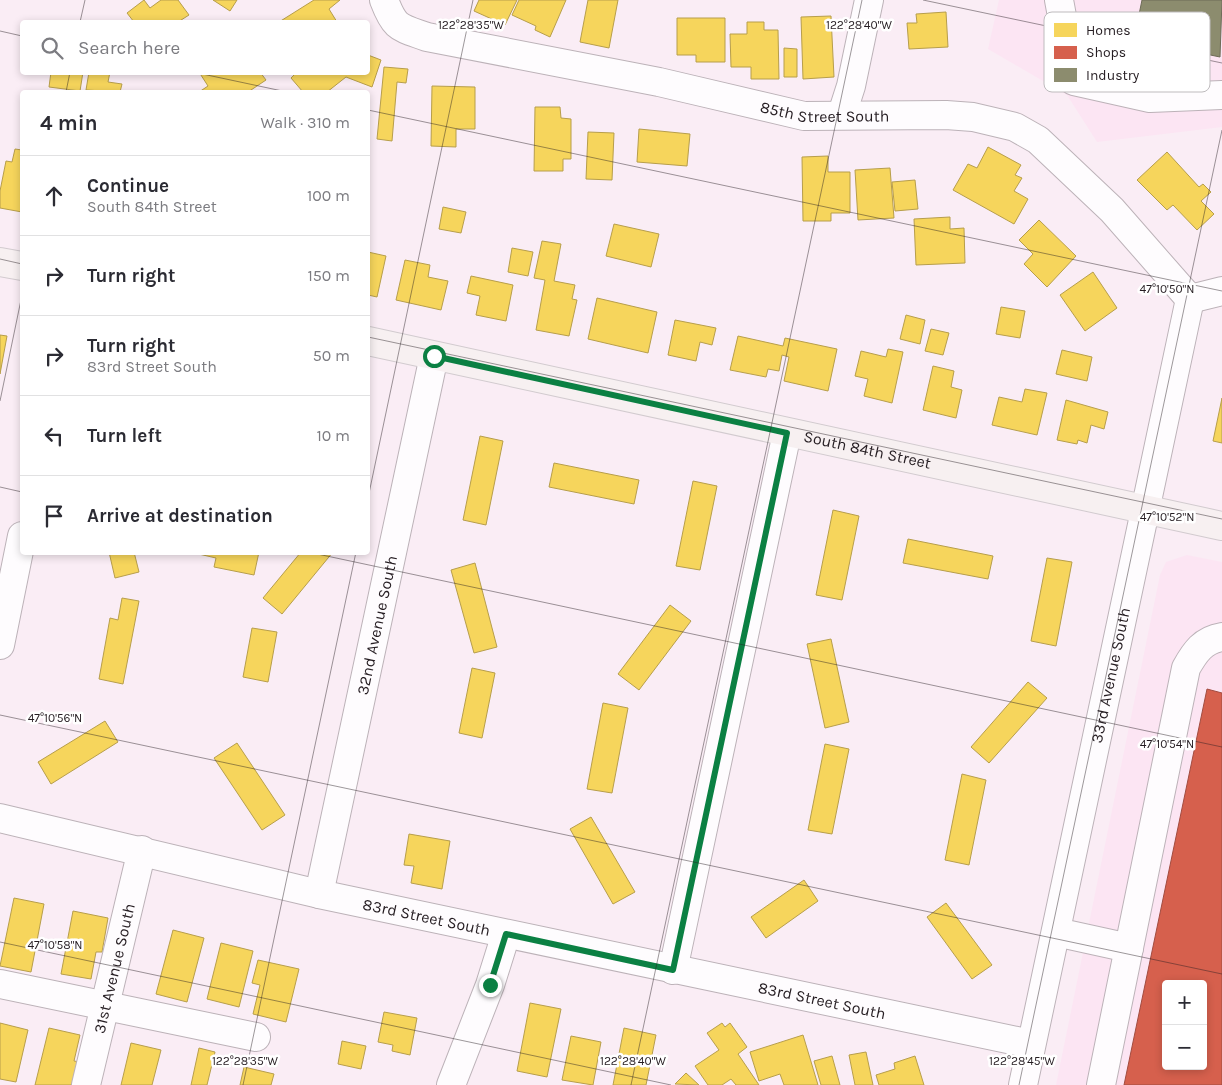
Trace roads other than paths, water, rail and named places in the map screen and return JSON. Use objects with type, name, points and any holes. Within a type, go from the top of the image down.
[{"type":"main road","points":[[0,262],[20,266]]},
{"type":"main road","name":"South 84th Street","points":[[370,341],[1222,526]]},
{"type":"street","name":"85th Street South","points":[[384,0],[391,18],[398,26],[426,38],[659,82],[804,116],[842,114],[964,116],[1015,127],[1038,140],[1112,210],[1190,298]]},
{"type":"street","points":[[842,114],[851,86],[869,0]]},
{"type":"street","points":[[1123,92],[1150,98],[1222,95]]},
{"type":"street","points":[[1190,298],[1222,291]]},
{"type":"street","name":"33rd Avenue South","points":[[1023,1085],[1190,298]]},
{"type":"street","name":"32nd Avenue South","points":[[319,894],[434,356]]},
{"type":"street","points":[[673,970],[787,433]]},
{"type":"street","points":[[0,645],[20,546]]},
{"type":"street","points":[[1101,1085],[1186,668],[1196,651],[1211,639],[1222,637]]},
{"type":"street","name":"83rd Street South","points":[[0,818],[142,850],[319,894],[1031,1044]]},
{"type":"street","name":"31st Avenue South","points":[[86,1085],[142,850]]},
{"type":"street","points":[[1056,932],[1129,948]]},
{"type":"street","points":[[454,1084],[490,985],[506,934]]},
{"type":"street","points":[[0,984],[256,1037]]}]
